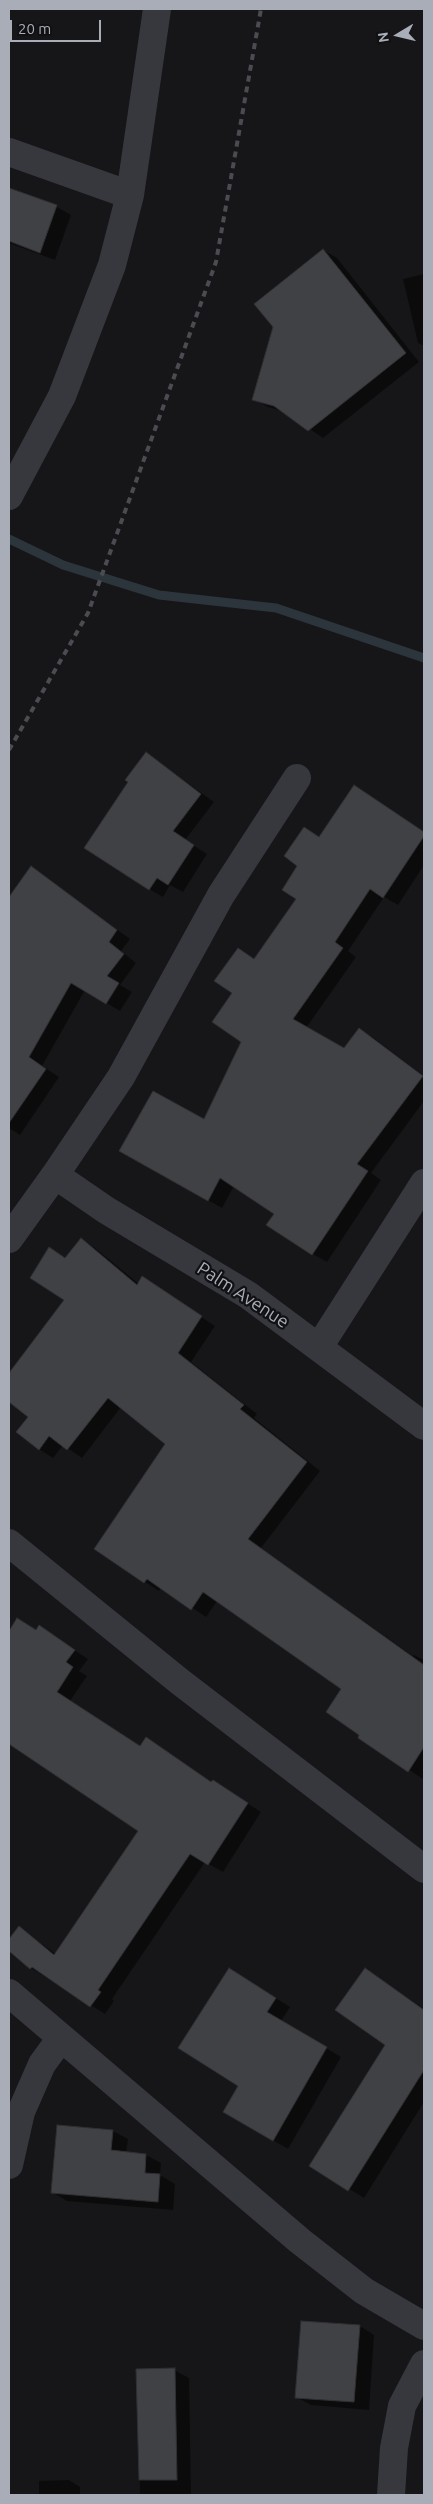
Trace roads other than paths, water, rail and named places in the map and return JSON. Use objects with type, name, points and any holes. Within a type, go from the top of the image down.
[{"type":"street","points":[[9,496],[62,396],[112,265],[130,195],[157,9]]},
{"type":"street","points":[[9,152],[130,195]]},
{"type":"street","points":[[9,1239],[55,1175],[121,1076],[221,896],[297,778]]},
{"type":"street","name":"Palm Avenue","points":[[55,1175],[106,1210],[248,1295],[424,1426]]},
{"type":"street","points":[[318,1347],[424,1183]]},
{"type":"street","points":[[9,1544],[179,1681],[424,1869]]},
{"type":"street","points":[[9,1993],[300,2241],[364,2291],[424,2326]]},
{"type":"street","points":[[9,2165],[21,2112],[42,2064],[61,2038]]},
{"type":"street","points":[[391,2495],[394,2448],[402,2406],[424,2364]]},
{"type":"waterway","points":[[9,539],[63,565],[159,595],[276,608],[424,658]]},
{"type":"railway","points":[[9,750],[88,613],[216,262],[261,9]]}]
